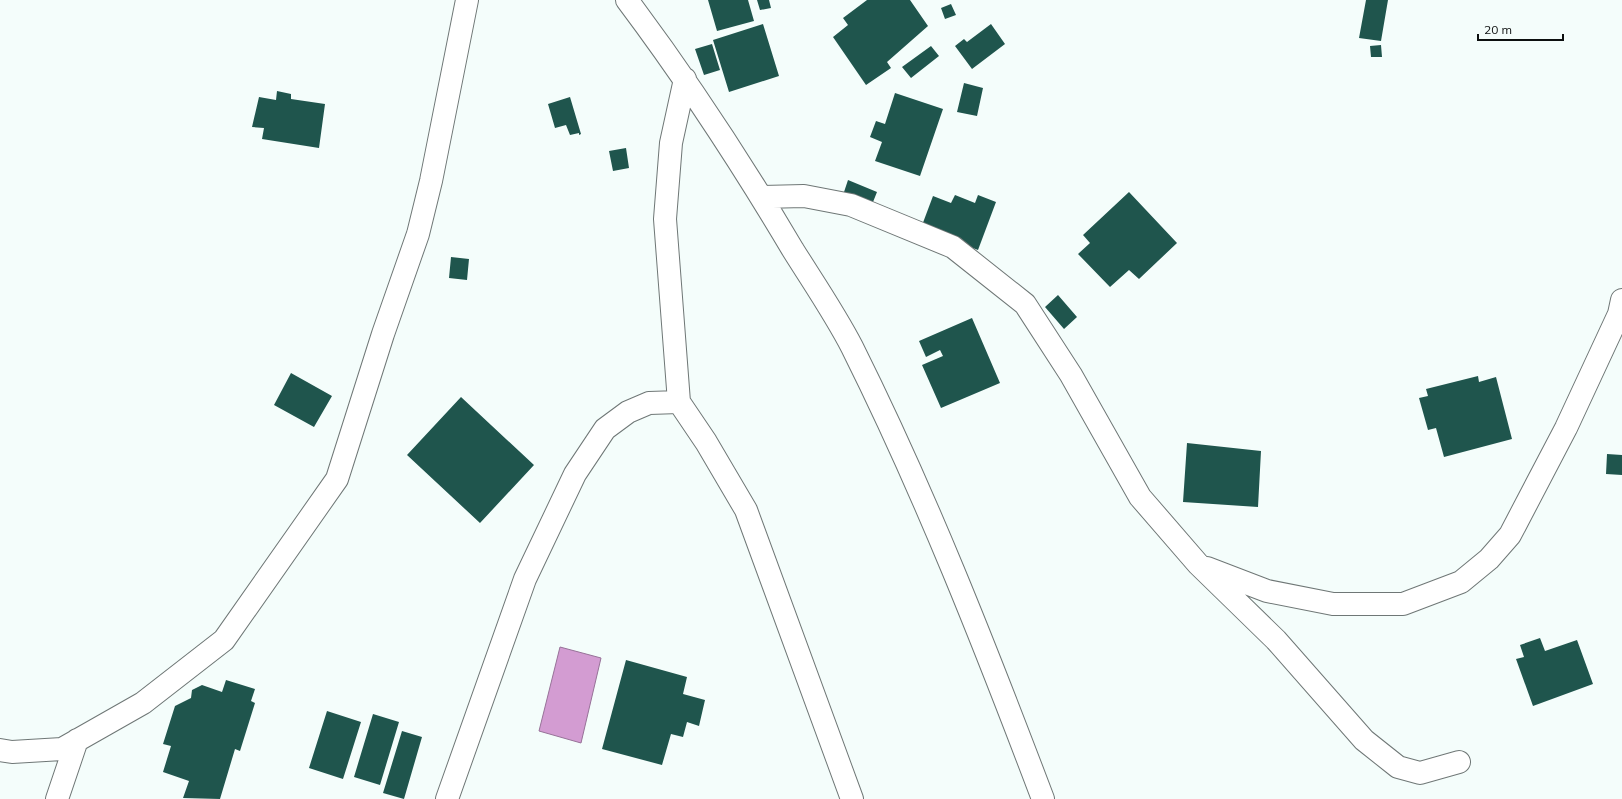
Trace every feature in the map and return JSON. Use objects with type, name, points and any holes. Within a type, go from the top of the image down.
[{"type":"street","points":[[0,750],[12,752],[62,749],[144,703],[224,640],[337,479],[383,334],[418,234],[431,181],[467,0]]},
{"type":"street","points":[[628,0],[685,79],[761,197],[851,345],[916,484],[1002,690],[1043,799]]},
{"type":"street","points":[[685,79],[670,142],[665,219],[679,402],[706,442],[746,510],[852,799]]},
{"type":"street","points":[[761,197],[804,196],[851,205],[953,247],[1025,304],[1071,375],[1140,497],[1198,564],[1276,640],[1364,740],[1398,767],[1420,773],[1459,762]]},
{"type":"street","points":[[1198,564],[1267,591],[1333,604],[1404,604],[1461,582],[1489,559],[1510,535],[1566,428],[1618,314],[1622,300]]},
{"type":"street","points":[[447,799],[524,580],[575,474],[605,429],[628,412],[649,403],[679,402]]},
{"type":"street","points":[[57,799],[77,740]]},
{"type":"shaded area","points":[[560,647],[601,658],[581,743],[539,731]]},
{"type":"building","points":[[708,0],[748,0],[754,21],[717,31]]},
{"type":"building","points":[[757,0],[769,0],[771,8],[760,10]]},
{"type":"building","points":[[867,0],[910,0],[928,26],[887,62],[891,68],[866,85],[833,37],[848,25],[843,18]]},
{"type":"building","points":[[1366,0],[1388,0],[1381,41],[1359,38]]},
{"type":"building","points":[[951,4],[956,15],[945,19],[941,8]]},
{"type":"building","points":[[763,24],[779,76],[729,92],[713,40]]},
{"type":"building","points":[[991,24],[1005,44],[972,69],[955,46],[964,39],[967,42]]},
{"type":"building","points":[[712,44],[720,70],[704,75],[695,49]]},
{"type":"building","points":[[1381,45],[1382,57],[1371,57],[1370,46]]},
{"type":"building","points":[[931,46],[939,56],[911,78],[902,67]]},
{"type":"building","points":[[964,83],[983,88],[977,116],[957,112]]},
{"type":"building","points":[[277,91],[291,94],[291,99],[325,104],[319,148],[262,139],[264,128],[252,127],[259,97],[276,100]]},
{"type":"building","points":[[895,93],[943,109],[920,176],[875,161],[882,142],[870,137],[876,121],[885,124]]},
{"type":"building","points":[[570,97],[581,134],[579,135],[579,133],[570,135],[566,125],[555,128],[548,104]]},
{"type":"building","points":[[626,148],[629,168],[613,171],[609,151]]},
{"type":"building","points":[[848,180],[877,192],[871,207],[843,195]]},
{"type":"building","points":[[1129,192],[1177,243],[1139,279],[1129,270],[1110,287],[1078,254],[1090,243],[1083,235]]},
{"type":"building","points":[[955,195],[975,203],[978,195],[996,202],[978,250],[921,228],[933,196],[951,203]]},
{"type":"building","points":[[451,257],[469,259],[467,280],[449,278]]},
{"type":"building","points":[[1058,295],[1077,317],[1064,329],[1045,307]]},
{"type":"building","points":[[972,318],[1000,383],[941,408],[922,365],[943,356],[940,350],[926,357],[919,341]]},
{"type":"building","points":[[291,373],[332,396],[314,427],[274,405]]},
{"type":"building","points":[[1478,376],[1479,382],[1496,377],[1512,439],[1444,457],[1436,428],[1428,430],[1419,398],[1428,396],[1426,389]]},
{"type":"building","points":[[461,397],[534,465],[480,523],[407,455]]},
{"type":"building","points":[[1187,443],[1261,451],[1258,507],[1183,502]]},
{"type":"building","points":[[1607,454],[1622,455],[1622,475],[1606,474]]},
{"type":"building","points":[[1540,638],[1545,651],[1577,640],[1593,684],[1533,706],[1516,659],[1524,657],[1520,645]]},
{"type":"building","points":[[626,660],[687,677],[683,694],[705,700],[699,726],[687,722],[683,737],[671,734],[662,765],[602,749]]},
{"type":"building","points":[[226,680],[255,689],[251,701],[255,703],[240,751],[235,749],[220,799],[183,798],[189,781],[163,772],[171,746],[163,744],[175,706],[191,698],[192,690],[202,685],[222,692]]},
{"type":"building","points":[[327,711],[361,722],[343,779],[309,768]]},
{"type":"building","points":[[373,714],[399,722],[380,785],[354,777]]},
{"type":"building","points":[[402,731],[422,737],[404,799],[383,793]]}]
